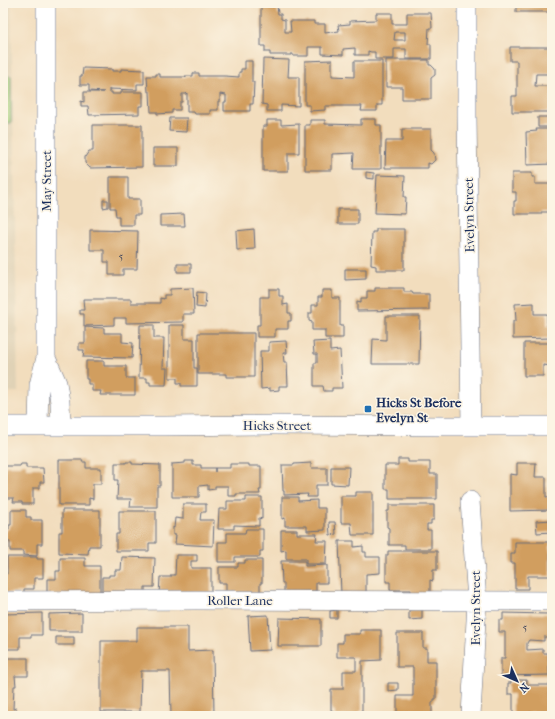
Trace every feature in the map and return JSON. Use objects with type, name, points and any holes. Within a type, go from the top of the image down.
[{"type":"street","name":"May Street","points":[[38,426],[39,385],[46,358],[46,3]]},
{"type":"street","name":"Evelyn Street","points":[[467,3],[471,426]]},
{"type":"street","name":"May Street","points":[[46,358],[58,383],[61,426]]},
{"type":"street","name":"Hicks Street","points":[[3,426],[552,426]]},
{"type":"street","name":"Evelyn Street","points":[[470,501],[477,601],[472,716]]},
{"type":"street","name":"Roller Lane","points":[[3,601],[552,601]]},
{"type":"shaded area","points":[[3,3],[11,3],[18,392],[3,392]]},
{"type":"green space","points":[[3,76],[11,76],[11,123],[3,123]]},
{"type":"building","points":[[516,3],[552,3],[552,12],[516,12]]},
{"type":"building","points":[[261,5],[277,5],[278,14],[281,14],[281,19],[285,20],[285,32],[291,32],[290,21],[314,21],[314,24],[325,24],[325,33],[339,31],[338,25],[350,24],[350,21],[376,20],[376,13],[392,13],[392,24],[407,24],[407,13],[431,13],[432,28],[429,28],[428,44],[431,44],[431,59],[406,59],[406,49],[394,49],[394,59],[375,59],[375,52],[368,51],[368,55],[355,55],[355,48],[343,49],[343,55],[322,54],[322,47],[308,47],[308,56],[293,56],[293,54],[270,55],[270,52],[265,52],[265,46],[261,46]],"holes":[[[395,32],[405,32],[405,40],[394,40]]]},
{"type":"building","points":[[510,47],[552,47],[552,74],[536,74],[535,86],[552,86],[552,112],[512,112],[512,96],[517,96],[517,61],[510,61]]},
{"type":"building","points":[[263,59],[289,60],[288,77],[299,77],[299,106],[281,105],[281,111],[267,111],[267,105],[262,104]]},
{"type":"building","points":[[332,60],[332,76],[354,77],[354,61],[382,61],[382,105],[377,105],[377,111],[361,111],[362,106],[325,106],[325,110],[310,111],[310,105],[305,105],[305,61]]},
{"type":"building","points":[[386,60],[429,60],[429,65],[435,69],[435,75],[431,78],[431,99],[402,99],[402,87],[386,87]]},
{"type":"building","points":[[245,61],[252,61],[252,82],[254,82],[253,104],[250,104],[250,111],[224,111],[226,95],[220,94],[218,110],[210,110],[210,114],[195,114],[194,112],[187,112],[187,93],[182,94],[180,110],[172,110],[172,113],[157,114],[157,112],[151,112],[150,92],[148,92],[147,76],[156,76],[156,74],[160,74],[160,77],[186,77],[185,76],[193,76],[193,73],[199,73],[199,76],[239,77],[239,72],[241,72],[241,69],[245,69]]},
{"type":"building","points":[[83,68],[112,69],[112,71],[121,71],[121,69],[144,70],[144,84],[137,84],[137,90],[109,89],[109,92],[112,92],[112,94],[121,94],[121,92],[143,92],[143,106],[139,106],[139,114],[89,115],[88,106],[81,106],[81,101],[84,102],[84,92],[104,92],[89,91],[89,85],[80,85],[80,76],[82,76]]},
{"type":"building","points":[[538,117],[552,117],[552,127],[538,127]]},
{"type":"building","points":[[170,118],[187,118],[186,132],[169,131]]},
{"type":"building","points":[[361,119],[376,119],[376,125],[381,125],[381,169],[353,169],[354,153],[332,154],[332,170],[305,170],[305,125],[310,125],[310,120],[325,120],[325,124],[361,125]]},
{"type":"building","points":[[267,120],[281,120],[281,125],[299,124],[299,153],[288,153],[288,171],[263,171],[263,126],[267,126]]},
{"type":"building","points":[[93,125],[142,125],[142,167],[90,168],[85,163],[85,157],[89,151],[93,151]]},
{"type":"building","points":[[402,129],[431,129],[431,150],[434,153],[435,160],[431,164],[428,163],[428,168],[385,168],[386,141],[402,141]]},
{"type":"building","points":[[536,129],[552,129],[552,164],[527,165],[526,132],[537,131]]},
{"type":"building","points":[[153,148],[178,148],[178,166],[153,166]]},
{"type":"building","points":[[366,172],[374,173],[374,179],[366,178]]},
{"type":"building","points":[[512,173],[532,173],[532,177],[535,177],[535,184],[552,184],[552,212],[541,212],[541,214],[514,214],[516,192],[512,192]]},
{"type":"building","points":[[377,175],[405,176],[405,214],[375,213]]},
{"type":"building","points":[[110,177],[128,177],[128,199],[140,199],[140,215],[134,215],[134,225],[119,225],[119,216],[116,216],[115,208],[110,208]]},
{"type":"building","points":[[103,200],[108,200],[108,207],[103,208]]},
{"type":"building","points":[[338,209],[358,209],[358,224],[338,224]]},
{"type":"building","points":[[184,214],[185,226],[160,226],[160,215]]},
{"type":"building","points":[[254,229],[255,249],[237,250],[236,231]]},
{"type":"building","points":[[376,229],[404,229],[404,270],[376,270],[376,266],[371,265],[372,232],[376,232]]},
{"type":"building","points":[[90,230],[138,231],[137,269],[123,269],[123,275],[109,275],[109,262],[104,262],[104,250],[90,250]]},
{"type":"building","points":[[177,264],[191,264],[191,272],[177,272]]},
{"type":"building","points":[[345,269],[366,269],[366,279],[345,280]]},
{"type":"building","points":[[193,288],[194,314],[183,314],[183,322],[126,323],[126,318],[114,318],[114,325],[84,326],[84,314],[80,314],[80,310],[84,310],[83,299],[131,299],[131,303],[160,303],[160,298],[164,299],[164,295],[170,295],[170,289]]},
{"type":"building","points":[[375,288],[404,288],[404,292],[412,292],[413,294],[429,294],[429,310],[357,311],[357,301],[361,302],[361,298],[367,298],[367,291],[375,291]]},
{"type":"building","points":[[269,289],[279,289],[279,296],[283,296],[283,305],[288,304],[288,313],[291,313],[291,321],[288,321],[288,329],[275,329],[275,337],[257,337],[257,325],[260,325],[260,297],[269,297]]},
{"type":"building","points":[[322,290],[332,290],[332,298],[340,298],[340,326],[343,326],[343,338],[325,338],[325,330],[312,330],[312,322],[309,321],[309,313],[312,313],[312,305],[318,305],[318,297],[322,297]]},
{"type":"building","points":[[197,292],[206,293],[205,308],[196,307]]},
{"type":"building","points":[[534,303],[534,314],[547,314],[547,326],[552,326],[552,338],[513,339],[513,321],[516,321],[515,304]]},
{"type":"building","points":[[386,316],[420,316],[419,364],[372,364],[373,339],[386,340]]},
{"type":"building","points":[[140,325],[154,325],[154,338],[164,338],[163,368],[167,368],[166,385],[150,385],[150,382],[147,382],[147,378],[139,378]]},
{"type":"building","points":[[169,325],[184,325],[184,339],[194,339],[194,368],[197,368],[197,386],[181,386],[181,383],[177,383],[177,378],[169,378]]},
{"type":"building","points":[[85,327],[104,328],[104,333],[122,333],[122,342],[133,343],[132,358],[83,357],[84,350],[79,350],[79,343],[85,343]]},
{"type":"building","points":[[198,333],[254,333],[254,377],[226,377],[226,374],[198,374]]},
{"type":"building","points":[[286,341],[287,353],[283,353],[284,362],[287,362],[288,386],[279,386],[279,390],[270,391],[270,388],[261,389],[260,351],[269,351],[269,342]]},
{"type":"building","points":[[330,341],[330,351],[340,350],[342,388],[332,388],[332,391],[324,391],[323,386],[314,386],[314,363],[317,363],[317,354],[314,354],[313,342]]},
{"type":"building","points":[[524,343],[552,343],[552,366],[543,365],[543,376],[524,376]]},
{"type":"building","points":[[86,361],[104,361],[104,366],[126,366],[126,378],[135,378],[135,395],[100,395],[101,391],[92,391],[92,384],[88,384],[88,379],[86,379]]},
{"type":"building","points":[[398,459],[408,459],[408,462],[430,462],[430,474],[437,474],[437,499],[389,499],[389,489],[385,489],[385,465],[398,465]]},
{"type":"building","points":[[59,460],[83,460],[82,462],[86,462],[86,468],[101,468],[101,484],[93,484],[93,499],[89,498],[89,505],[59,505]]},
{"type":"building","points":[[185,461],[193,461],[193,465],[201,465],[201,468],[230,468],[230,464],[249,464],[249,466],[261,466],[260,494],[236,494],[236,496],[228,496],[228,486],[215,486],[215,489],[208,490],[208,485],[199,486],[199,497],[172,497],[172,464],[185,463]]},
{"type":"building","points":[[132,462],[132,464],[160,465],[160,486],[157,486],[157,507],[130,507],[131,499],[117,499],[118,480],[115,480],[115,463]]},
{"type":"building","points":[[311,463],[311,468],[327,468],[327,485],[316,485],[316,497],[307,497],[308,494],[284,495],[282,465]]},
{"type":"building","points":[[517,463],[536,463],[535,477],[546,477],[546,497],[552,496],[552,510],[510,511],[510,474],[517,475]]},
{"type":"building","points":[[21,464],[26,464],[26,468],[43,468],[44,482],[40,482],[40,488],[33,488],[33,504],[22,504],[22,502],[13,502],[14,498],[5,498],[5,466],[20,466]]},
{"type":"building","points":[[331,467],[349,467],[348,485],[331,484]]},
{"type":"building","points":[[356,492],[373,492],[373,535],[352,535],[351,523],[341,523],[341,496],[356,496]]},
{"type":"building","points":[[246,497],[262,497],[262,519],[259,518],[259,526],[234,525],[234,529],[218,529],[219,509],[227,509],[227,501],[246,501]]},
{"type":"building","points":[[282,497],[298,497],[298,501],[317,500],[317,508],[325,508],[325,530],[307,531],[307,526],[285,526],[285,518],[282,519]]},
{"type":"building","points":[[183,504],[206,504],[206,512],[201,512],[200,520],[214,520],[213,546],[175,544],[176,535],[173,535],[173,527],[174,528],[175,518],[183,519]]},
{"type":"building","points":[[389,505],[434,505],[434,520],[431,520],[431,524],[427,524],[427,530],[431,530],[431,549],[405,549],[405,545],[389,545],[387,511],[389,511]]},
{"type":"building","points":[[11,510],[26,510],[26,517],[31,517],[31,520],[42,520],[42,544],[37,544],[37,556],[23,555],[23,551],[10,551],[10,542],[6,541],[6,529],[9,529],[9,525],[11,525]]},
{"type":"building","points":[[62,510],[100,510],[100,546],[89,546],[88,554],[59,553],[59,532],[62,532]]},
{"type":"building","points":[[119,511],[156,511],[156,543],[149,543],[149,551],[116,551],[116,534],[119,534]]},
{"type":"building","points":[[552,520],[552,532],[537,533],[536,521]]},
{"type":"building","points":[[329,522],[335,522],[336,534],[330,535]]},
{"type":"building","points":[[246,529],[263,529],[263,551],[260,551],[260,557],[235,557],[235,562],[218,562],[218,542],[227,542],[227,533],[245,533]]},
{"type":"building","points":[[281,530],[297,530],[297,534],[317,534],[316,541],[327,541],[326,564],[306,564],[306,559],[286,559],[286,550],[281,551]]},
{"type":"building","points":[[339,541],[354,541],[354,547],[363,546],[363,552],[366,552],[366,557],[380,557],[380,573],[366,574],[366,593],[341,594]]},
{"type":"building","points":[[515,542],[550,542],[550,576],[528,576],[528,589],[515,589],[515,563],[511,563],[511,553],[515,553]]},
{"type":"building","points":[[388,551],[437,551],[437,570],[433,570],[433,581],[430,580],[430,595],[411,595],[411,590],[390,590],[390,582],[386,582],[386,555],[388,555]]},
{"type":"building","points":[[176,555],[197,555],[197,561],[191,561],[191,568],[211,568],[211,596],[159,595],[160,577],[171,577],[171,575],[175,575]]},
{"type":"building","points":[[7,557],[37,557],[37,559],[43,559],[43,578],[34,578],[34,589],[24,589],[24,592],[3,593],[3,574],[7,574]]},
{"type":"building","points":[[122,557],[155,558],[154,587],[145,587],[145,594],[102,593],[102,577],[115,575],[115,570],[121,570]]},
{"type":"building","points":[[60,558],[85,558],[85,566],[100,566],[100,594],[47,595],[47,579],[56,579],[56,571],[60,571]]},
{"type":"building","points":[[245,560],[262,560],[262,583],[260,583],[260,593],[226,593],[226,583],[219,583],[219,567],[238,567],[238,563],[245,563]]},
{"type":"building","points":[[281,561],[305,561],[305,566],[327,565],[327,583],[316,583],[316,591],[284,592]]},
{"type":"building","points":[[422,609],[422,619],[409,620],[409,610]]},
{"type":"building","points":[[337,610],[337,618],[330,618],[330,611]]},
{"type":"building","points":[[42,613],[42,635],[20,637],[20,649],[4,649],[4,614]]},
{"type":"building","points":[[82,613],[82,631],[49,631],[49,614]]},
{"type":"building","points":[[503,613],[548,614],[548,621],[551,623],[550,637],[544,637],[544,641],[529,640],[527,643],[527,650],[543,649],[543,653],[548,653],[549,675],[501,676],[501,658],[505,658],[505,632],[499,632],[499,620],[503,620]]},
{"type":"building","points":[[268,615],[270,650],[250,651],[248,616]]},
{"type":"building","points":[[279,618],[321,619],[321,646],[278,646]]},
{"type":"building","points":[[137,627],[188,627],[188,651],[213,650],[214,716],[171,716],[170,671],[141,671],[140,712],[101,712],[101,641],[137,641]]},
{"type":"building","points":[[360,630],[381,630],[381,660],[362,661],[362,711],[360,711],[360,716],[335,716],[335,712],[331,710],[331,689],[343,689],[343,671],[356,671],[356,657],[337,657],[337,643],[343,643],[343,634],[360,634]]},
{"type":"building","points":[[397,633],[423,633],[423,648],[427,648],[427,661],[436,661],[436,699],[432,702],[432,716],[397,716],[397,696],[413,696],[413,667],[397,667]]},
{"type":"building","points":[[56,637],[74,637],[74,645],[56,645]]},
{"type":"building","points":[[3,658],[28,658],[28,676],[15,676],[16,686],[14,686],[13,709],[16,708],[16,716],[3,716]]},
{"type":"building","points":[[511,680],[527,680],[527,685],[549,685],[550,711],[530,712],[530,714],[539,714],[539,716],[506,716],[506,714],[513,714],[513,694],[508,694],[508,683],[511,683]]},
{"type":"building","points":[[388,683],[398,683],[398,690],[388,691]]},
{"type":"place","name":"Hicks St Before Evelyn St","points":[[368,409]]}]
